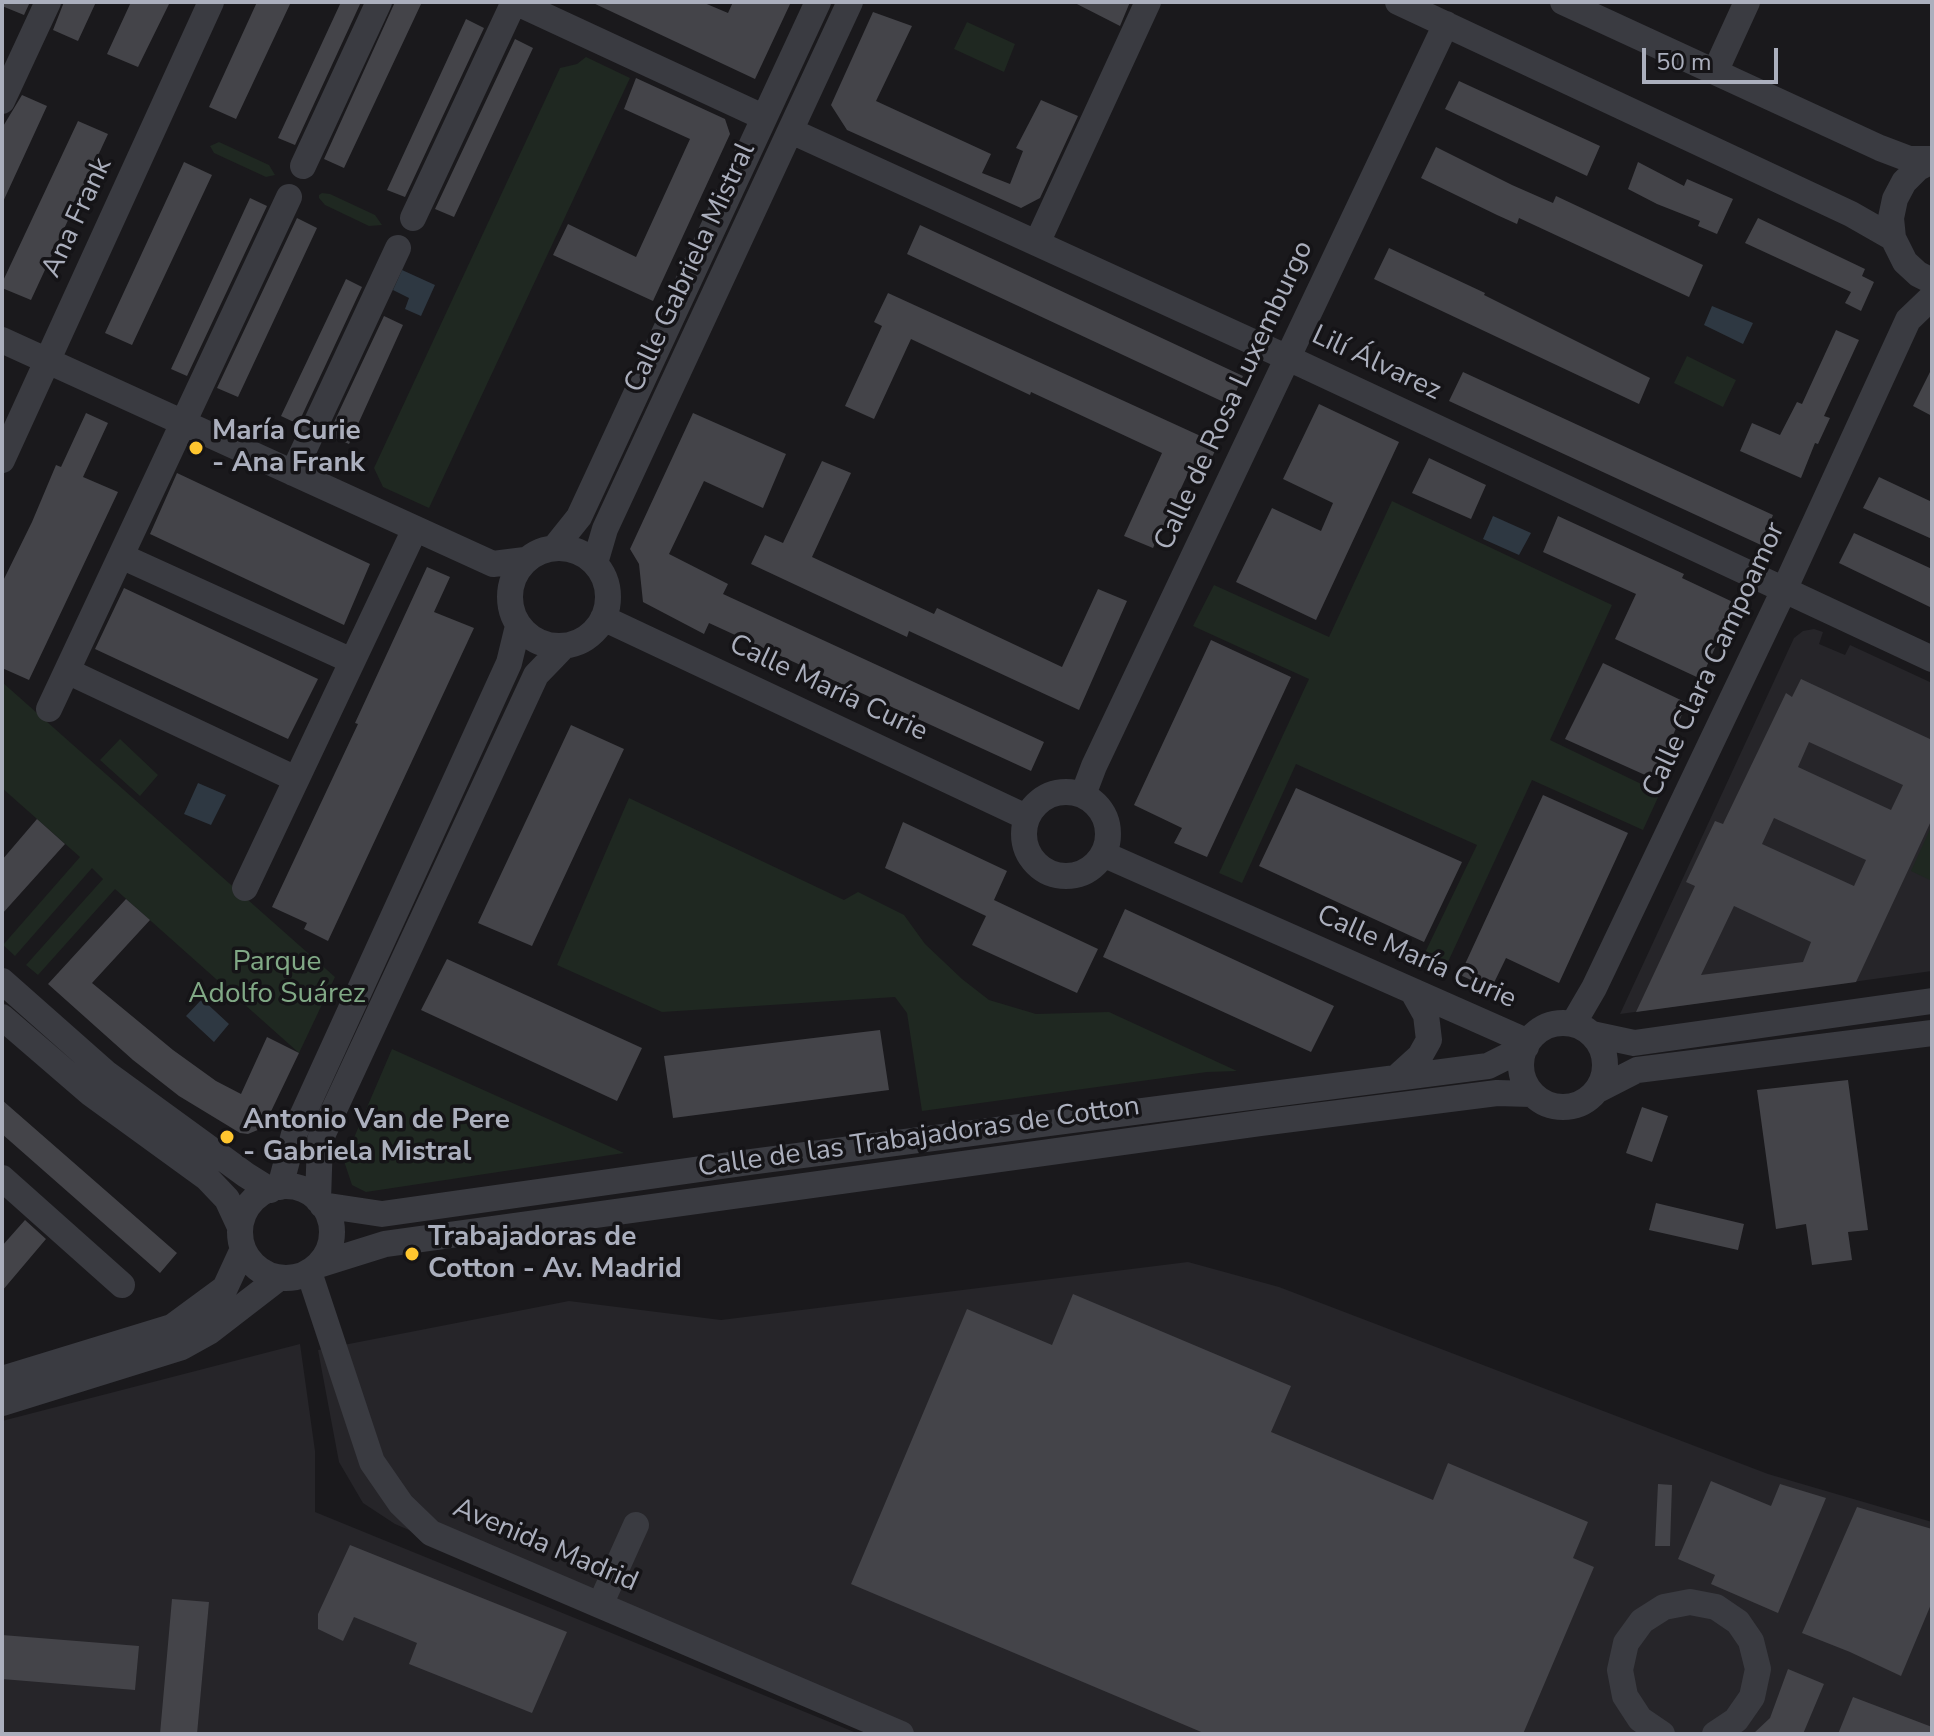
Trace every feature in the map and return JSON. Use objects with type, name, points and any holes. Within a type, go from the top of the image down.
[{"type":"street","points":[[2,101],[48,2]]},
{"type":"street","name":"Ana Frank","points":[[2,460],[211,2]]},
{"type":"street","points":[[303,166],[379,2]]},
{"type":"street","points":[[413,218],[514,2],[763,117]]},
{"type":"street","name":"Calle Gabriela Mistral","points":[[555,547],[579,517],[818,2]]},
{"type":"street","name":"Calle Gabriela Mistral","points":[[595,563],[605,529],[850,2]]},
{"type":"street","points":[[1037,243],[1148,2]]},
{"type":"street","points":[[1398,2],[1851,214],[1893,238]]},
{"type":"street","points":[[1563,2],[1880,148],[1909,159],[1932,160]]},
{"type":"street","points":[[1715,72],[1747,2]]},
{"type":"street","name":"Calle de Rosa Luxemburgo","points":[[1083,795],[1094,766],[1446,24]]},
{"type":"street","name":"Lilí Álvarez","points":[[791,131],[1288,358],[1932,659]]},
{"type":"street","points":[[1932,160],[1904,182],[1895,199],[1891,218],[1893,238],[1905,262],[1932,281]]},
{"type":"street","points":[[49,709],[289,197]]},
{"type":"street","points":[[293,473],[398,248]]},
{"type":"street","name":"Calle Clara Campoamor","points":[[1582,1029],[1594,988],[1784,590],[1908,320],[1911,288],[1905,262]]},
{"type":"street","name":"Calle Clara Campoamor","points":[[1908,320],[1932,297]]},
{"type":"street","points":[[2,340],[493,564],[525,560]]},
{"type":"street","points":[[245,888],[415,529]]},
{"type":"street","points":[[493,564],[509,591],[511,610],[518,626],[536,641],[564,646],[584,639],[603,618],[607,606],[603,575],[595,563],[571,548],[555,547],[537,552],[525,560],[515,574],[509,591]]},
{"type":"street","points":[[121,556],[352,661]]},
{"type":"street","name":"Calle María Curie","points":[[603,618],[1026,817]]},
{"type":"street","points":[[2,1379],[172,1327],[225,1288],[242,1238],[244,1213],[253,1201],[275,1188],[294,1134],[509,663],[518,626]]},
{"type":"street","points":[[320,1202],[320,1140],[536,675],[564,646]]},
{"type":"street","points":[[67,671],[296,779]]},
{"type":"street","points":[[1069,792],[1083,795],[1103,815],[1108,840],[1103,854],[1091,868],[1078,875],[1064,877],[1050,873],[1034,863],[1027,850],[1023,836],[1026,817],[1038,802],[1053,794],[1069,792]]},
{"type":"street","name":"Calle María Curie","points":[[1103,854],[1527,1044]]},
{"type":"street","points":[[2,981],[106,1073],[246,1175],[275,1188],[302,1189],[320,1202],[329,1216],[331,1242],[314,1268],[289,1278],[279,1278],[257,1268],[227,1199],[207,1178],[90,1093],[2,1017]]},
{"type":"street","points":[[1398,1076],[1420,1056],[1429,1040],[1426,1015],[1413,992]]},
{"type":"street","points":[[1582,1029],[1604,1056],[1605,1068],[1596,1091],[1588,1100],[1564,1108],[1552,1107],[1531,1094],[1521,1067],[1527,1044],[1538,1031],[1549,1026],[1582,1029],[1634,1043],[1932,1001]]},
{"type":"street","points":[[1596,1091],[1637,1070],[1932,1033]]},
{"type":"street","name":"Calle de las Trabajadoras de Cotton","points":[[320,1202],[382,1214],[1488,1066],[1527,1044]]},
{"type":"street","name":"Calle de las Trabajadoras de Cotton","points":[[314,1268],[385,1244],[1275,1121],[1497,1093],[1531,1094]]},
{"type":"street","points":[[6,1190],[122,1285]]},
{"type":"street","name":"Avenida Madrid","points":[[314,1268],[372,1462],[401,1504],[431,1533],[901,1734]]},
{"type":"street","points":[[2,1403],[182,1347],[209,1332],[279,1278]]},
{"type":"street","points":[[600,1605],[636,1525]]},
{"type":"street","points":[[1662,1734],[1640,1719],[1625,1696],[1620,1670],[1626,1643],[1642,1621],[1664,1607],[1690,1602],[1716,1607],[1738,1622],[1751,1641],[1758,1669],[1752,1697],[1736,1720],[1715,1734]]},
{"type":"shaded area","points":[[402,270],[435,285],[421,316],[405,309],[409,298],[393,290]]},
{"type":"shaded area","points":[[1712,306],[1753,323],[1743,344],[1704,325]]},
{"type":"shaded area","points":[[1493,516],[1531,533],[1519,555],[1483,539]]},
{"type":"shaded area","points":[[1814,629],[1823,632],[1819,644],[1845,655],[1850,645],[1932,683],[1932,971],[1620,1014],[1794,638],[1803,631]]},
{"type":"shaded area","points":[[198,783],[226,795],[211,825],[184,814]]},
{"type":"shaded area","points":[[202,999],[229,1024],[214,1042],[186,1016]]},
{"type":"shaded area","points":[[1188,1262],[1279,1287],[1768,1474],[1932,1522],[1932,1734],[884,1734],[395,1524],[363,1503],[339,1462],[318,1350],[569,1301],[721,1320]]},
{"type":"shaded area","points":[[300,1344],[315,1451],[315,1512],[859,1734],[2,1734],[2,1421]]},
{"type":"green space","points":[[967,22],[1015,44],[1004,72],[954,49]]},
{"type":"green space","points":[[586,57],[630,78],[429,508],[383,487],[374,468],[560,68],[577,64]]},
{"type":"green space","points":[[219,142],[269,165],[275,175],[266,177],[214,153],[210,146]]},
{"type":"green space","points":[[322,193],[375,215],[382,225],[369,226],[325,205],[319,198]]},
{"type":"green space","points":[[1687,356],[1736,380],[1723,407],[1674,383]]},
{"type":"green space","points":[[1392,501],[1612,605],[1550,740],[1660,793],[1643,830],[1532,780],[1441,977],[1419,965],[1477,845],[1296,764],[1242,883],[1219,873],[1309,679],[1193,626],[1214,585],[1329,637]]},
{"type":"green space","name":"Parque Adolfo Suárez","points":[[2,682],[335,977],[299,1053],[115,889],[38,975],[26,965],[103,879],[92,868],[15,956],[3,945],[80,857],[2,788]]},
{"type":"green space","points":[[120,739],[158,775],[140,796],[100,760]]},
{"type":"green space","points":[[629,798],[844,900],[858,892],[904,915],[925,944],[989,1000],[1036,1014],[1109,1012],[1237,1071],[1207,1072],[922,1111],[907,1013],[895,997],[662,1012],[557,965]]},
{"type":"green space","points":[[1932,825],[1932,881],[1911,871]]},
{"type":"green space","points":[[392,1049],[624,1153],[366,1192],[352,1185],[344,1161]]},
{"type":"building","points":[[2,2],[30,2],[24,15],[2,6]]},
{"type":"building","points":[[64,2],[96,2],[78,41],[53,30]]},
{"type":"building","points":[[131,2],[170,2],[138,67],[107,54]]},
{"type":"building","points":[[257,2],[291,2],[236,119],[209,107]]},
{"type":"building","points":[[341,2],[361,2],[295,145],[278,138]]},
{"type":"building","points":[[395,2],[422,2],[344,168],[324,159]]},
{"type":"building","points":[[591,2],[702,2],[728,13],[733,2],[791,2],[755,79]]},
{"type":"building","points":[[1073,2],[1130,2],[1120,26]]},
{"type":"building","points":[[873,12],[912,26],[876,101],[991,154],[982,173],[1010,184],[1023,151],[1016,148],[1041,100],[1078,116],[1040,198],[1021,208],[847,130],[831,105]]},
{"type":"building","points":[[466,19],[484,28],[405,197],[387,190]]},
{"type":"building","points":[[515,39],[533,48],[454,217],[435,209]]},
{"type":"building","points":[[636,78],[725,119],[730,134],[653,301],[553,255],[568,224],[636,257],[690,139],[624,109]]},
{"type":"building","points":[[1459,81],[1600,146],[1587,176],[1445,109]]},
{"type":"building","points":[[22,95],[47,106],[2,204],[2,128]]},
{"type":"building","points":[[78,121],[108,134],[31,300],[2,288],[2,283]]},
{"type":"building","points":[[1436,147],[1512,185],[1553,203],[1556,196],[1703,265],[1689,297],[1519,218],[1517,224],[1421,178]]},
{"type":"building","points":[[184,162],[212,175],[132,345],[105,333]]},
{"type":"building","points":[[1638,162],[1684,186],[1687,179],[1733,199],[1717,234],[1698,226],[1700,221],[1628,189]]},
{"type":"building","points":[[250,198],[267,206],[187,376],[171,369]]},
{"type":"building","points":[[297,218],[317,228],[238,397],[217,388]]},
{"type":"building","points":[[1758,218],[1865,269],[1862,276],[1874,282],[1861,311],[1845,303],[1851,292],[1745,243]]},
{"type":"building","points":[[920,225],[1243,376],[1230,405],[907,254]]},
{"type":"building","points":[[1389,248],[1485,293],[1650,378],[1639,404],[1374,279]]},
{"type":"building","points":[[346,279],[362,287],[298,424],[281,416]]},
{"type":"building","points":[[888,293],[1218,444],[1205,473],[1191,467],[1153,548],[1124,536],[1162,453],[1031,392],[1030,395],[911,339],[874,419],[845,406],[882,326],[874,322]]},
{"type":"building","points":[[384,316],[403,325],[349,444],[328,435]]},
{"type":"building","points":[[1836,330],[1859,340],[1824,416],[1830,418],[1818,444],[1815,443],[1801,478],[1740,451],[1752,423],[1780,435],[1797,402],[1802,404]]},
{"type":"building","points":[[1932,368],[1932,416],[1913,406]]},
{"type":"building","points":[[1463,372],[1773,515],[1761,545],[1449,401]]},
{"type":"building","points":[[1319,404],[1399,442],[1316,620],[1236,582],[1272,508],[1321,531],[1333,503],[1283,479]]},
{"type":"building","points":[[86,413],[108,423],[83,477],[118,492],[29,680],[2,668],[2,583],[56,465],[61,467]]},
{"type":"building","points":[[693,413],[786,454],[763,508],[704,481],[669,554],[728,584],[723,594],[1044,742],[1031,771],[709,623],[704,634],[643,602],[639,564],[630,549]]},
{"type":"building","points":[[1429,458],[1486,485],[1471,519],[1412,493]]},
{"type":"building","points":[[822,461],[851,473],[812,557],[934,614],[937,608],[1062,667],[1098,589],[1127,601],[1079,710],[909,631],[907,637],[751,564],[765,535],[783,543]]},
{"type":"building","points":[[177,473],[370,564],[344,625],[150,534]]},
{"type":"building","points":[[1879,477],[1932,502],[1932,539],[1863,508]]},
{"type":"building","points":[[1558,516],[1684,574],[1682,578],[1735,603],[1701,679],[1615,639],[1636,594],[1543,552]]},
{"type":"building","points":[[1854,533],[1932,569],[1932,608],[1839,563]]},
{"type":"building","points":[[427,567],[450,577],[434,612],[474,628],[328,941],[304,929],[307,923],[272,907]]},
{"type":"building","points":[[124,588],[318,679],[288,739],[95,649]]},
{"type":"building","points":[[1211,640],[1291,677],[1207,857],[1174,843],[1182,828],[1134,805]]},
{"type":"building","points":[[1603,663],[1687,703],[1654,779],[1565,739]]},
{"type":"building","points":[[1801,679],[1932,740],[1932,819],[1856,982],[1636,1012],[1695,886],[1686,882],[1715,821],[1723,824],[1786,693],[1792,697]],"holes":[[[1809,742],[1903,785],[1891,810],[1798,767]],[[1774,818],[1866,860],[1854,886],[1762,844]],[[1734,906],[1811,942],[1803,962],[1701,975]]]},
{"type":"building","points":[[571,725],[624,749],[532,946],[478,923]]},
{"type":"building","points":[[1296,788],[1462,862],[1424,942],[1259,866]]},
{"type":"building","points":[[1543,795],[1628,833],[1559,983],[1506,958],[1491,989],[1460,975]]},
{"type":"building","points":[[37,819],[65,844],[2,914],[2,860]]},
{"type":"building","points":[[903,822],[1007,871],[994,900],[1098,949],[1077,993],[972,945],[986,916],[885,868]]},
{"type":"building","points":[[126,899],[150,920],[92,983],[173,1050],[216,1081],[241,1094],[267,1037],[299,1053],[260,1129],[248,1134],[240,1133],[179,1096],[133,1060],[48,984]]},
{"type":"building","points":[[1125,909],[1334,1006],[1311,1052],[1103,957]]},
{"type":"building","points":[[447,959],[642,1048],[617,1101],[421,1010]]},
{"type":"building","points":[[880,1030],[889,1090],[673,1118],[664,1056]]},
{"type":"building","points":[[1848,1080],[1868,1230],[1848,1232],[1852,1260],[1812,1265],[1806,1224],[1776,1229],[1757,1090]]},
{"type":"building","points":[[2,1100],[177,1253],[160,1273],[2,1134]]},
{"type":"building","points":[[1642,1107],[1668,1116],[1652,1162],[1626,1153]]},
{"type":"building","points":[[1656,1203],[1744,1224],[1738,1250],[1649,1230]]},
{"type":"building","points":[[25,1220],[46,1239],[2,1291],[2,1246]]},
{"type":"building","points":[[1073,1294],[1291,1386],[1271,1432],[1433,1500],[1448,1463],[1588,1522],[1573,1558],[1594,1567],[1523,1734],[1206,1734],[851,1584],[967,1309],[1052,1345]]},
{"type":"building","points":[[1711,1481],[1771,1506],[1780,1484],[1826,1498],[1778,1613],[1711,1584],[1715,1575],[1678,1559]]},
{"type":"building","points":[[1658,1484],[1672,1485],[1670,1546],[1655,1546]]},
{"type":"building","points":[[1857,1507],[1932,1529],[1932,1602],[1901,1676],[1802,1633]]},
{"type":"building","points":[[350,1545],[567,1632],[532,1713],[409,1664],[417,1643],[354,1617],[343,1641],[318,1629],[318,1614]]},
{"type":"building","points":[[172,1599],[209,1602],[197,1734],[160,1734]]},
{"type":"building","points":[[2,1635],[139,1646],[135,1690],[2,1679]]},
{"type":"building","points":[[1788,1669],[1824,1684],[1803,1734],[1753,1734],[1770,1718]]},
{"type":"building","points":[[1853,1697],[1932,1727],[1932,1734],[1838,1734]]},
{"type":"place","name":"María Curie - Ana Frank","points":[[196,448]]},
{"type":"place","name":"Antonio Van de Pere - Gabriela Mistral","points":[[227,1137]]},
{"type":"place","name":"Trabajadoras de Cotton - Av. Madrid","points":[[412,1254]]}]
